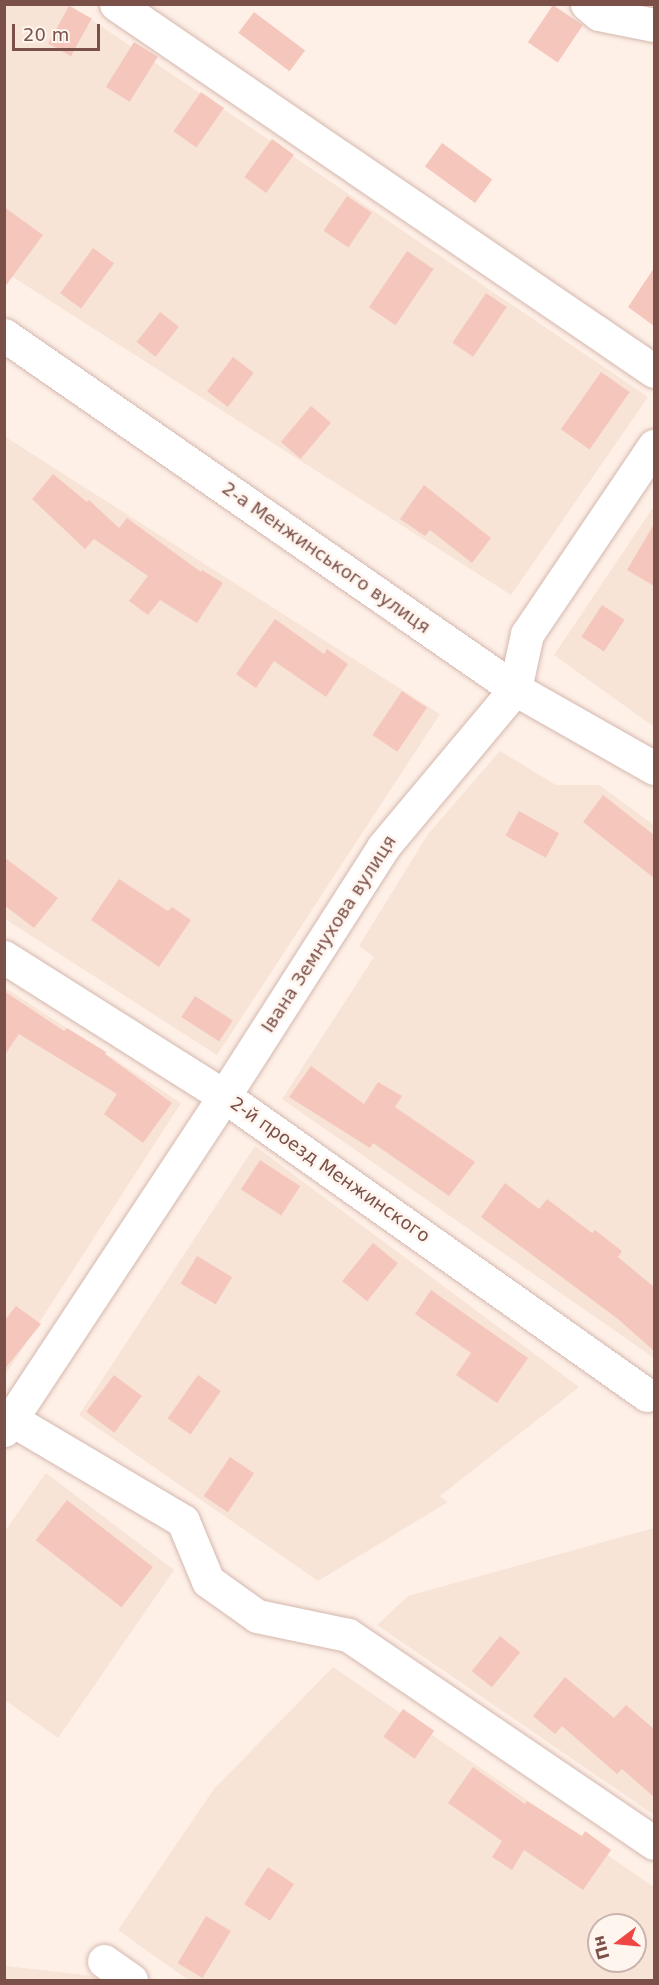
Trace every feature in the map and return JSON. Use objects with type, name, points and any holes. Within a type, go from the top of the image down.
[{"type":"street","points":[[116,4],[654,370]]},
{"type":"street","points":[[587,4],[599,14],[654,25]]},
{"type":"street","name":"2-а Менжинського вулиця","points":[[4,335],[515,689],[654,768]]},
{"type":"street","name":"Івана Земнухова вулиця","points":[[7,1422],[224,1096],[383,847],[515,689],[526,634],[654,446]]},
{"type":"street","name":"2-й проезд Менжинского","points":[[4,957],[224,1096],[647,1395]]},
{"type":"street","points":[[7,1422],[183,1521],[208,1581],[257,1616],[348,1635],[654,1843]]},
{"type":"street","points":[[104,1961],[131,1980]]},
{"type":"shaded area","points":[[4,5],[70,5],[648,397],[511,595],[5,272]]},
{"type":"shaded area","points":[[4,436],[440,714],[217,1055],[5,919]]},
{"type":"shaded area","points":[[654,506],[654,727],[554,655]]},
{"type":"shaded area","points":[[500,751],[556,785],[599,785],[654,825],[654,1358],[282,1099],[374,957],[359,946],[428,834]]},
{"type":"shaded area","points":[[4,987],[181,1103],[6,1374],[4,1372]]},
{"type":"shaded area","points":[[255,1146],[579,1387],[440,1496],[448,1502],[318,1581],[79,1415]]},
{"type":"shaded area","points":[[46,1473],[174,1570],[58,1738],[5,1700],[5,1531]]},
{"type":"shaded area","points":[[654,1528],[654,1815],[377,1625],[408,1596]]},
{"type":"shaded area","points":[[333,1667],[654,1887],[654,1980],[188,1980],[118,1930],[214,1789]]},
{"type":"shaded area","points":[[6,1966],[93,1976],[99,1980],[5,1980]]},
{"type":"building","points":[[553,5],[583,25],[558,62],[528,42]]},
{"type":"building","points":[[69,6],[92,19],[71,56],[48,44]]},
{"type":"building","points":[[254,12],[305,51],[289,71],[238,33]]},
{"type":"building","points":[[134,42],[158,57],[130,102],[106,87]]},
{"type":"building","points":[[201,92],[224,108],[196,147],[173,131]]},
{"type":"building","points":[[272,139],[294,155],[266,193],[244,177]]},
{"type":"building","points":[[442,143],[492,179],[475,203],[425,166]]},
{"type":"building","points":[[347,196],[372,213],[348,248],[324,231]]},
{"type":"building","points":[[4,207],[43,235],[4,288]]},
{"type":"building","points":[[93,248],[114,263],[81,309],[60,293]]},
{"type":"building","points":[[407,251],[434,269],[396,325],[369,307]]},
{"type":"building","points":[[654,268],[654,326],[628,307]]},
{"type":"building","points":[[486,293],[507,307],[473,357],[452,343]]},
{"type":"building","points":[[160,312],[179,327],[156,357],[137,342]]},
{"type":"building","points":[[233,357],[254,373],[228,407],[207,391]]},
{"type":"building","points":[[601,372],[630,392],[590,449],[561,429]]},
{"type":"building","points":[[311,406],[331,423],[301,459],[281,442]]},
{"type":"building","points":[[53,474],[87,502],[89,500],[119,528],[127,518],[201,572],[202,570],[223,583],[197,623],[160,600],[148,615],[129,601],[148,576],[94,539],[85,549],[32,499]]},
{"type":"building","points":[[424,485],[491,538],[472,563],[430,530],[425,536],[400,519]]},
{"type":"building","points":[[654,524],[654,586],[627,570]]},
{"type":"building","points":[[602,605],[625,620],[604,652],[581,637]]},
{"type":"building","points":[[275,619],[324,654],[327,649],[348,664],[326,697],[274,661],[256,688],[236,674]]},
{"type":"building","points":[[402,691],[427,708],[397,752],[372,735]]},
{"type":"building","points":[[603,795],[654,835],[654,878],[583,822]]},
{"type":"building","points":[[519,811],[559,833],[546,858],[505,835]]},
{"type":"building","points":[[4,857],[58,898],[34,928],[4,905]]},
{"type":"building","points":[[119,879],[168,911],[172,907],[191,920],[159,967],[91,920]]},
{"type":"building","points":[[4,991],[64,1031],[67,1028],[106,1052],[105,1054],[172,1103],[143,1143],[104,1114],[117,1094],[19,1034],[4,1056]]},
{"type":"building","points":[[195,996],[233,1021],[219,1041],[181,1017]]},
{"type":"building","points":[[311,1066],[364,1104],[378,1082],[402,1096],[395,1107],[475,1162],[449,1196],[373,1143],[370,1148],[289,1097]]},
{"type":"building","points":[[260,1160],[300,1186],[281,1215],[241,1189]]},
{"type":"building","points":[[505,1183],[539,1209],[547,1199],[592,1233],[595,1230],[622,1251],[618,1257],[654,1287],[654,1351],[618,1319],[481,1217]]},
{"type":"building","points":[[373,1243],[398,1263],[367,1301],[342,1281]]},
{"type":"building","points":[[197,1256],[232,1277],[216,1305],[181,1283]]},
{"type":"building","points":[[431,1290],[528,1358],[497,1403],[456,1375],[471,1353],[415,1314]]},
{"type":"building","points":[[16,1306],[41,1324],[4,1370],[4,1321]]},
{"type":"building","points":[[114,1375],[142,1396],[114,1433],[86,1412]]},
{"type":"building","points":[[198,1375],[221,1391],[191,1434],[168,1418]]},
{"type":"building","points":[[230,1457],[254,1473],[228,1512],[204,1496]]},
{"type":"building","points":[[67,1500],[153,1567],[121,1607],[36,1540]]},
{"type":"building","points":[[500,1636],[520,1652],[492,1687],[472,1671]]},
{"type":"building","points":[[565,1677],[614,1718],[626,1705],[654,1729],[654,1797],[622,1769],[617,1774],[562,1726],[555,1734],[533,1716]]},
{"type":"building","points":[[403,1709],[434,1731],[415,1759],[383,1737]]},
{"type":"building","points":[[473,1767],[525,1804],[527,1801],[582,1836],[585,1831],[611,1850],[583,1890],[524,1850],[512,1870],[492,1857],[502,1841],[448,1803]]},
{"type":"building","points":[[268,1867],[294,1884],[270,1921],[244,1904]]},
{"type":"building","points":[[206,1916],[231,1931],[203,1978],[178,1963]]}]
